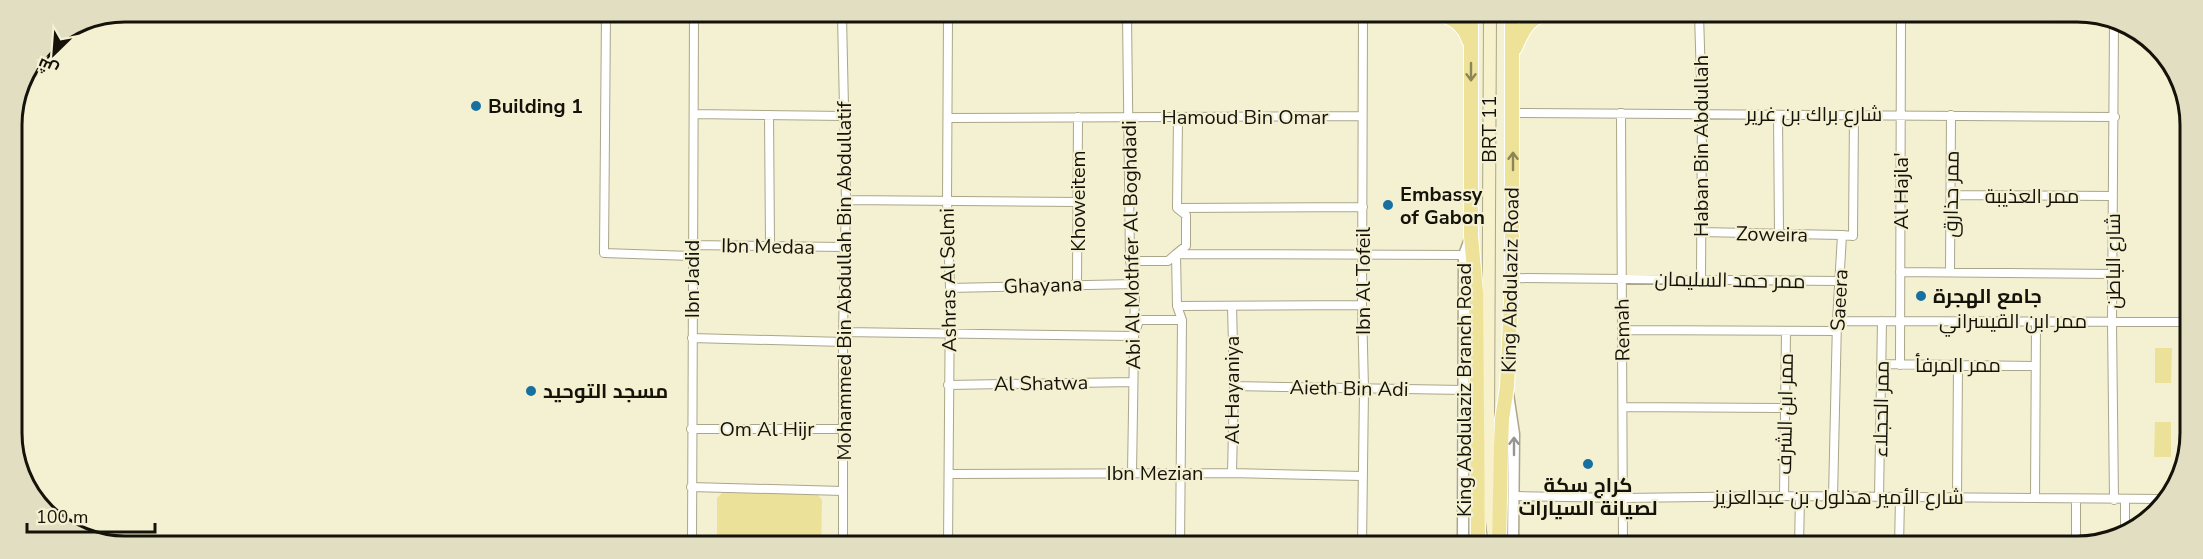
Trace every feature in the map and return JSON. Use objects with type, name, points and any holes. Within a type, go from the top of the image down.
[{"type":"main road","points":[[1457,22],[1463,27],[1471,50]]},
{"type":"main road","name":"King Abdulaziz Road","points":[[1471,22],[1471,236],[1476,292],[1478,536]]},
{"type":"main road","name":"BRT 11","points":[[1490,22],[1488,425],[1491,513],[1495,536]]},
{"type":"main road","name":"King Abdulaziz Road","points":[[1497,536],[1501,438],[1508,387],[1512,278],[1512,22]]},
{"type":"main road","points":[[1512,52],[1529,22]]},
{"type":"main road","name":"BRT 11","points":[[1477,516],[1481,512],[1485,498],[1485,445],[1488,425]]},
{"type":"street","points":[[606,22],[604,253],[691,256]]},
{"type":"street","name":"Ibn Jadid","points":[[692,22],[694,114],[691,256],[692,536]]},
{"type":"street","name":"Mohammed Bin Abdullah Bin Abdullatif","points":[[843,536],[845,116],[849,22]]},
{"type":"street","name":"Ashras Al Selmi","points":[[948,22],[947,201],[950,288],[948,536]]},
{"type":"street","name":"Abi Al Mothfer Al Boghdadi","points":[[1127,22],[1130,261],[1135,284],[1132,473]]},
{"type":"street","name":"Ibn Al Tofeil","points":[[1362,536],[1363,22]]},
{"type":"street","name":"Haban Bin Abdullah","points":[[1699,22],[1702,113],[1701,279]]},
{"type":"street","name":"Al Hajla'","points":[[1900,365],[1901,22]]},
{"type":"street","name":"شارع الباطن","points":[[2114,29],[2112,322],[2114,500]]},
{"type":"street","name":"شارع براك بن غرير","points":[[1513,113],[2115,117]]},
{"type":"street","name":"Remah","points":[[1621,113],[1623,536]]},
{"type":"street","points":[[694,114],[845,116]]},
{"type":"street","name":"Saeera","points":[[1833,497],[1837,321],[1842,235],[1853,236],[1854,114]]},
{"type":"street","points":[[769,115],[770,245]]},
{"type":"street","points":[[1778,115],[1779,234]]},
{"type":"street","name":"ممر حذارق","points":[[1950,273],[1951,115]]},
{"type":"street","name":"Hamoud Bin Omar","points":[[948,118],[1362,116]]},
{"type":"street","name":"Khoweitem","points":[[1077,284],[1078,117]]},
{"type":"street","points":[[1177,208],[1178,117]]},
{"type":"street","name":"ممر العذيبة","points":[[1951,195],[2113,196]]},
{"type":"street","points":[[846,200],[1078,202]]},
{"type":"street","points":[[1177,208],[1363,207]]},
{"type":"street","points":[[1130,261],[1168,261],[1186,246],[1186,215],[1177,208]]},
{"type":"street","name":"Zoweira","points":[[1702,232],[1842,235]]},
{"type":"street","name":"King Abdulaziz Branch Road","points":[[1463,536],[1464,255],[1471,236]]},
{"type":"street","name":"Ibn Medaa","points":[[692,244],[844,248]]},
{"type":"street","points":[[1176,254],[1464,255]]},
{"type":"street","points":[[1176,254],[1177,306],[1182,320],[1180,536]]},
{"type":"street","points":[[1900,272],[2113,274]]},
{"type":"street","name":"ممر حمد السليمان","points":[[1512,278],[1840,281]]},
{"type":"street","name":"Ghayana","points":[[950,288],[1135,284]]},
{"type":"street","points":[[1177,306],[1362,305]]},
{"type":"street","name":"Al Hayaniya","points":[[1232,306],[1234,386],[1232,473]]},
{"type":"street","points":[[843,332],[1134,336],[1139,320],[1182,320]]},
{"type":"street","name":"ممر ابن القيسراني","points":[[1837,321],[2180,322]]},
{"type":"street","name":"ممر الحجلاء","points":[[1879,497],[1882,321]]},
{"type":"street","points":[[2035,498],[2036,321]]},
{"type":"street","points":[[1623,330],[1837,331]]},
{"type":"street","name":"ممر ابن الشرف","points":[[1784,496],[1786,331]]},
{"type":"street","points":[[692,338],[844,342]]},
{"type":"street","name":"ممر المرفأ","points":[[1882,364],[2035,366]]},
{"type":"street","points":[[1957,497],[1958,365]]},
{"type":"street","name":"Al Shatwa","points":[[948,385],[1133,382]]},
{"type":"street","name":"Aieth Bin Adi","points":[[1234,386],[1464,390]]},
{"type":"street","points":[[1508,387],[1514,434],[1513,536]]},
{"type":"street","points":[[1623,407],[1785,408]]},
{"type":"street","name":"Om Al Hijr","points":[[691,429],[843,429]]},
{"type":"street","name":"Ibn Mezian","points":[[949,474],[1232,473],[1362,476]]},
{"type":"street","points":[[691,488],[843,491]]},
{"type":"street","name":"شارع الأمير هذلول بن عبدالعزيز","points":[[1514,496],[2156,499]]},
{"type":"street","points":[[1799,536],[1800,497]]},
{"type":"street","points":[[1899,536],[1900,498]]},
{"type":"street","points":[[2076,499],[2076,536]]},
{"type":"street","points":[[2125,499],[2125,525]]},
{"type":"shaded area","points":[[2155,348],[2172,348],[2171,383],[2155,383]]},
{"type":"shaded area","points":[[2155,422],[2171,422],[2171,457],[2154,457]]},
{"type":"shaded area","points":[[722,493],[817,494],[822,500],[821,536],[717,536],[717,498]]},
{"type":"place","name":"Building 1","points":[[476,106]]},
{"type":"place","name":"Embassy of Gabon","points":[[1388,205]]},
{"type":"place","name":"جامع الهجرة","points":[[1921,296]]},
{"type":"place","name":"مسجد التوحيد","points":[[531,391]]},
{"type":"place","name":"كراج سكة لصيانة السيارات","points":[[1588,464]]}]
